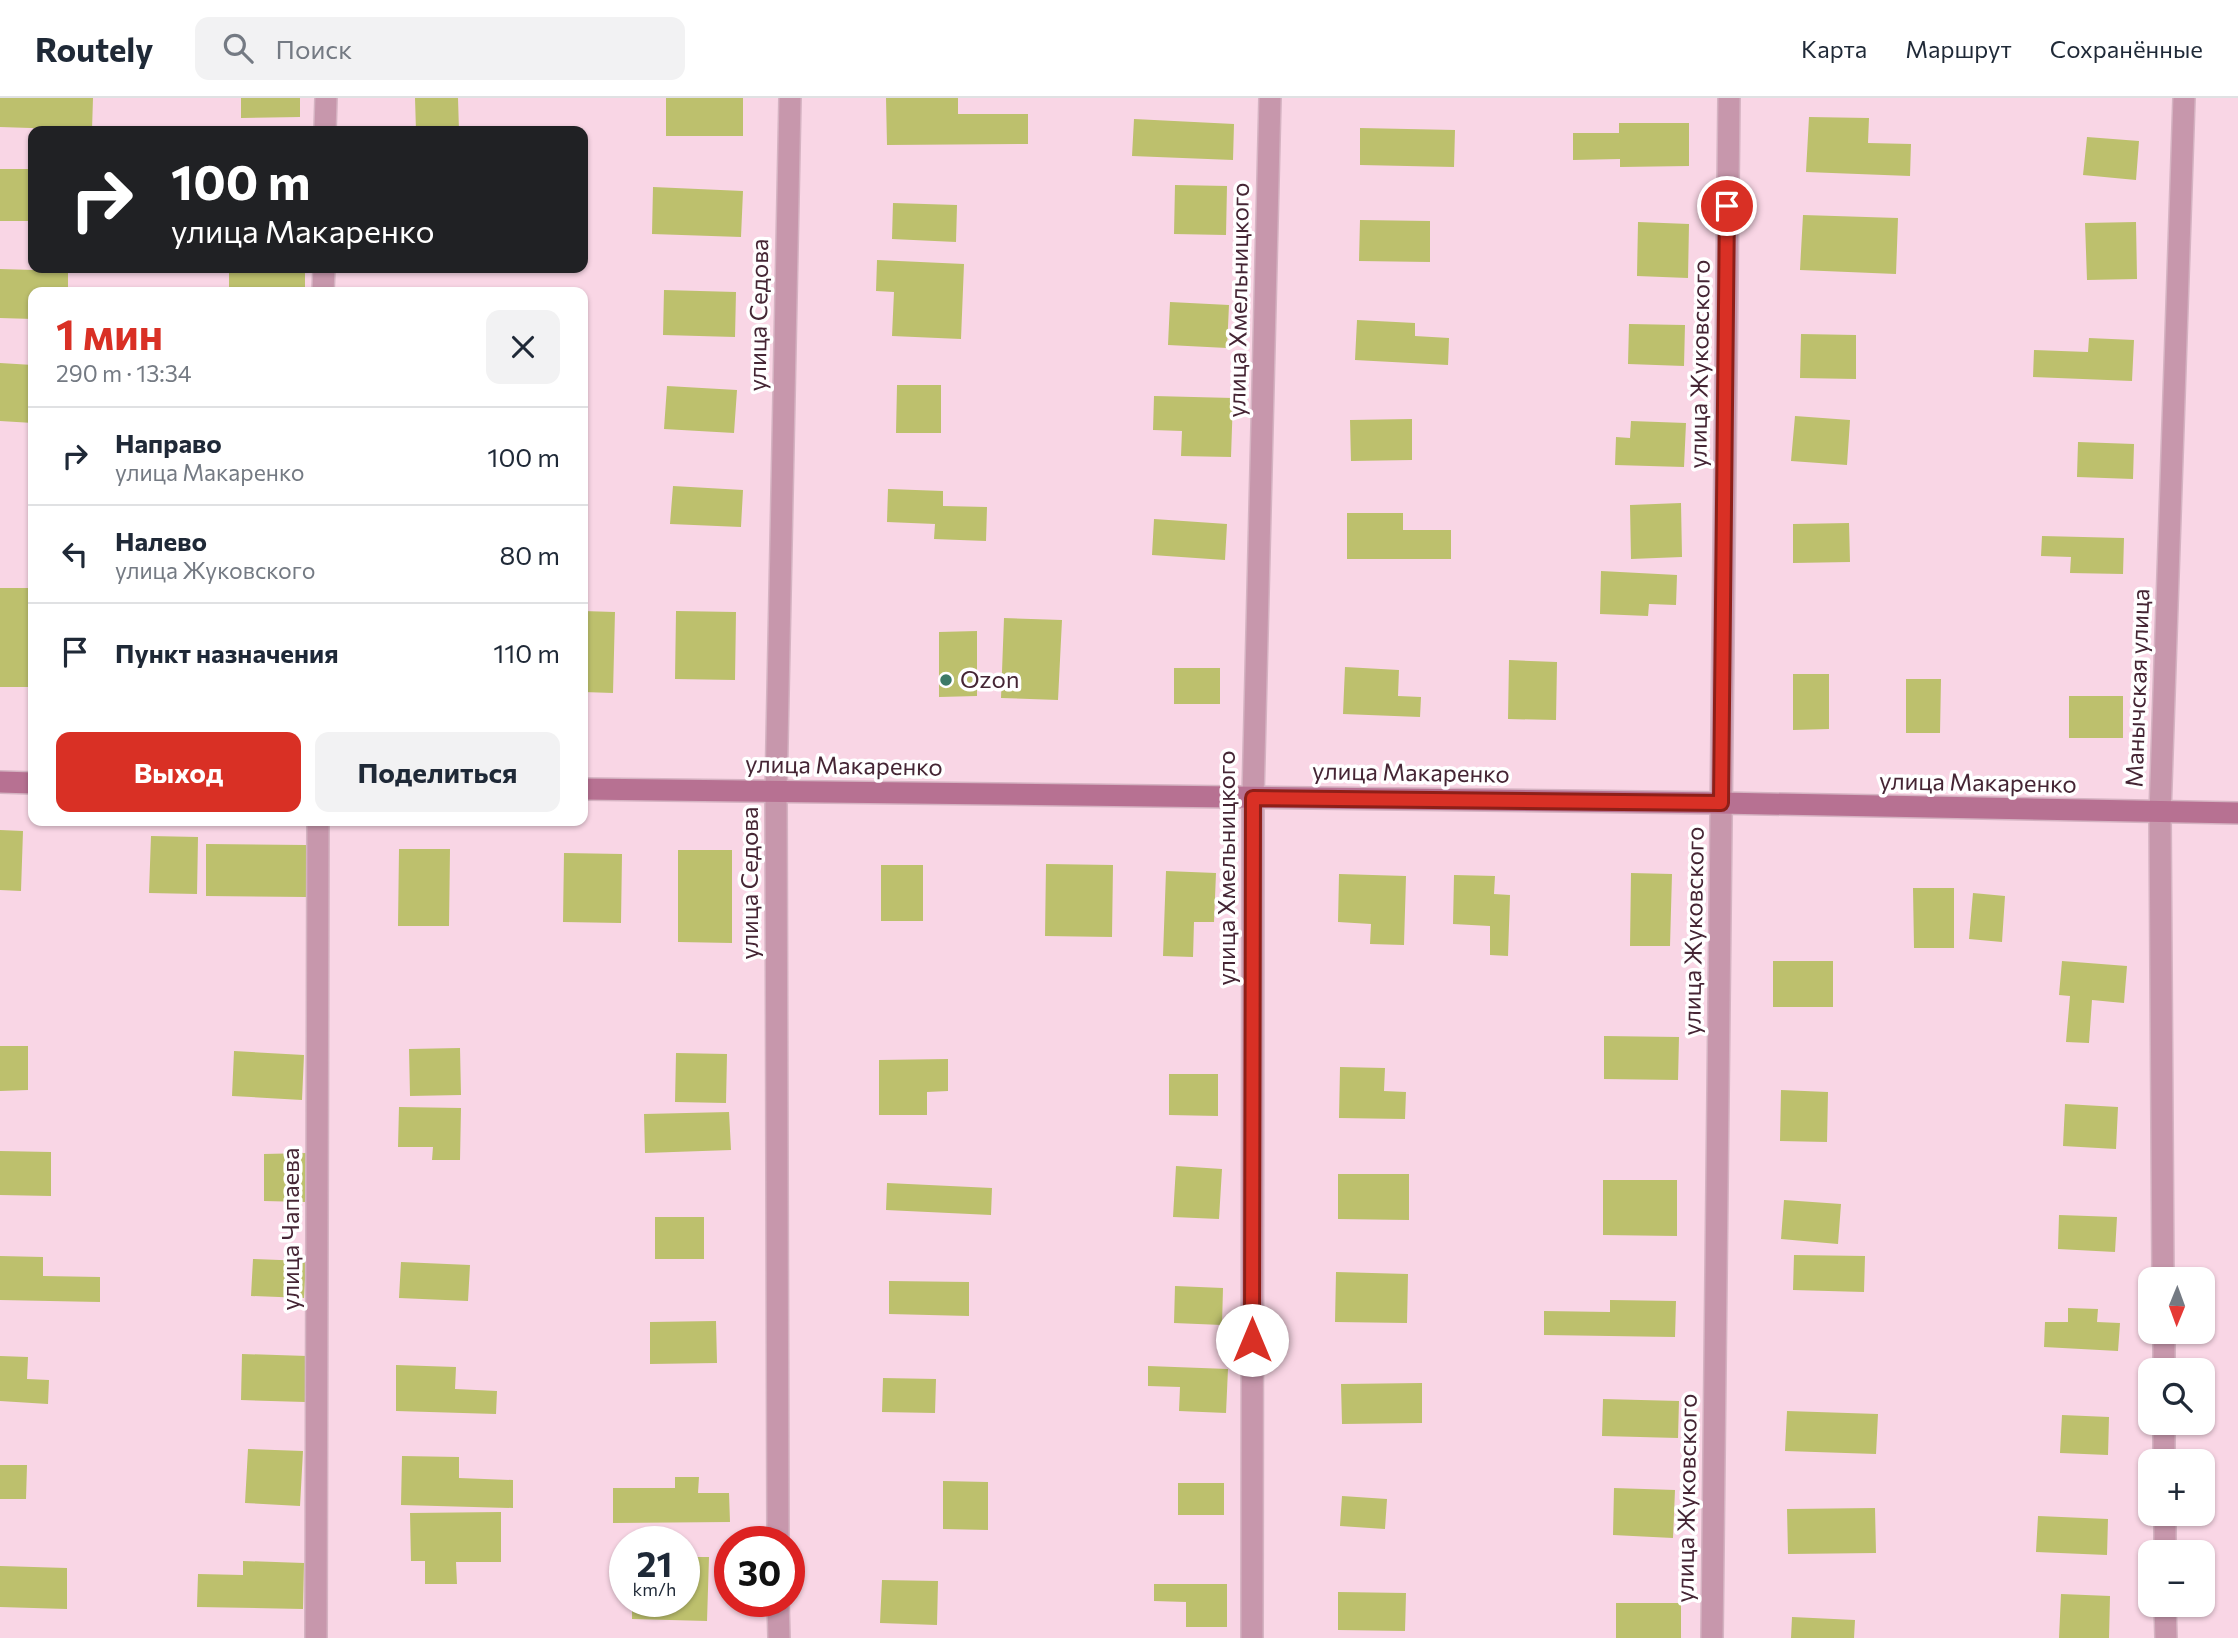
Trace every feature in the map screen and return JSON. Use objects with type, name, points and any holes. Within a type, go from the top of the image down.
[{"type":"street","points":[[325,126],[326,98]]},
{"type":"street","name":"улица Седова","points":[[778,1526],[776,792],[790,98]]},
{"type":"street","name":"улица Хмельницкого","points":[[1252,1638],[1253,798],[1270,98]]},
{"type":"street","name":"улица Жуковского","points":[[1712,1638],[1729,98]]},
{"type":"street","name":"Манычская улица","points":[[2163,1267],[2160,814],[2184,98]]},
{"type":"street","points":[[0,782],[28,783]]},
{"type":"street","name":"улица Макаренко","points":[[588,789],[1721,803],[2160,814],[2238,813]]},
{"type":"street","name":"улица Чапаева","points":[[316,1638],[318,826]]},
{"type":"street","points":[[778,1617],[779,1638]]},
{"type":"street","points":[[2165,1617],[2166,1638]]},
{"type":"building","points":[[0,98],[93,98],[92,126],[0,127]]},
{"type":"building","points":[[241,98],[300,98],[300,117],[241,118]]},
{"type":"building","points":[[415,98],[458,98],[459,126],[416,126]]},
{"type":"building","points":[[666,98],[743,98],[743,136],[666,136]]},
{"type":"building","points":[[886,98],[958,98],[958,114],[1028,114],[1028,144],[887,145]]},
{"type":"building","points":[[1809,117],[1869,118],[1868,143],[1911,144],[1910,176],[1806,172]]},
{"type":"building","points":[[1134,119],[1234,124],[1233,160],[1132,156]]},
{"type":"building","points":[[1619,123],[1689,123],[1689,166],[1620,167],[1620,159],[1573,160],[1573,133],[1619,133]]},
{"type":"building","points":[[1360,128],[1455,130],[1454,167],[1360,165]]},
{"type":"building","points":[[2087,137],[2139,141],[2136,180],[2083,175]]},
{"type":"building","points":[[0,169],[28,169],[28,221],[0,221]]},
{"type":"building","points":[[1175,185],[1227,186],[1226,235],[1174,234]]},
{"type":"building","points":[[653,187],[743,191],[741,237],[652,234]]},
{"type":"building","points":[[893,203],[957,205],[956,242],[892,239]]},
{"type":"building","points":[[1803,215],[1898,218],[1896,274],[1800,270]]},
{"type":"building","points":[[1360,220],[1430,221],[1430,262],[1359,261]]},
{"type":"building","points":[[1638,222],[1689,224],[1688,278],[1637,276]]},
{"type":"building","points":[[2136,222],[2137,279],[2087,280],[2085,223]]},
{"type":"building","points":[[877,260],[964,264],[961,339],[892,336],[894,292],[876,291]]},
{"type":"building","points":[[0,269],[28,270],[28,273],[68,273],[68,287],[28,287],[28,319],[0,318]]},
{"type":"building","points":[[229,273],[305,273],[305,287],[229,287]]},
{"type":"building","points":[[664,290],[736,292],[735,337],[663,335]]},
{"type":"building","points":[[1170,302],[1229,305],[1227,348],[1168,345]]},
{"type":"building","points":[[1357,320],[1415,323],[1415,336],[1449,338],[1448,365],[1355,360]]},
{"type":"building","points":[[1629,324],[1685,325],[1684,366],[1628,364]]},
{"type":"building","points":[[1801,334],[1856,335],[1856,379],[1800,378]]},
{"type":"building","points":[[2089,338],[2134,340],[2132,381],[2033,377],[2034,350],[2088,352]]},
{"type":"building","points":[[0,363],[28,365],[28,423],[0,421]]},
{"type":"building","points":[[897,385],[941,385],[941,433],[896,433]]},
{"type":"building","points":[[667,386],[737,390],[734,433],[664,429]]},
{"type":"building","points":[[1154,396],[1233,398],[1231,457],[1181,456],[1182,431],[1153,430]]},
{"type":"building","points":[[1795,416],[1850,420],[1847,465],[1791,461]]},
{"type":"building","points":[[1412,419],[1412,460],[1351,461],[1350,420]]},
{"type":"building","points":[[1631,421],[1686,423],[1684,467],[1615,465],[1616,437],[1630,438]]},
{"type":"building","points":[[2078,442],[2134,444],[2133,479],[2077,477]]},
{"type":"building","points":[[673,486],[743,490],[741,527],[670,524]]},
{"type":"building","points":[[888,489],[943,491],[943,506],[987,507],[986,541],[934,539],[935,524],[887,522]]},
{"type":"building","points":[[1681,503],[1682,557],[1631,559],[1630,505]]},
{"type":"building","points":[[1347,513],[1403,513],[1403,530],[1451,530],[1451,559],[1347,559]]},
{"type":"building","points":[[1154,519],[1227,524],[1225,560],[1152,555]]},
{"type":"building","points":[[1849,523],[1850,562],[1793,563],[1793,524]]},
{"type":"building","points":[[2042,536],[2124,538],[2123,574],[2070,573],[2071,557],[2041,556]]},
{"type":"building","points":[[1601,571],[1677,575],[1676,605],[1649,604],[1648,616],[1600,614]]},
{"type":"building","points":[[0,588],[28,588],[28,687],[0,687]]},
{"type":"building","points":[[588,611],[615,612],[613,693],[588,692]]},
{"type":"building","points":[[676,611],[736,612],[735,680],[675,679]]},
{"type":"building","points":[[1004,618],[1062,620],[1058,700],[1001,698]]},
{"type":"building","points":[[977,631],[977,696],[939,697],[939,632]]},
{"type":"building","points":[[1509,660],[1557,662],[1556,720],[1508,719]]},
{"type":"building","points":[[1345,667],[1399,670],[1398,696],[1421,697],[1420,717],[1343,714]]},
{"type":"building","points":[[1174,668],[1220,668],[1220,704],[1174,704]]},
{"type":"building","points":[[1793,674],[1829,674],[1829,729],[1793,730]]},
{"type":"building","points":[[1906,679],[1941,679],[1940,733],[1906,733]]},
{"type":"building","points":[[2069,696],[2123,696],[2123,738],[2069,738]]},
{"type":"building","points":[[0,830],[23,831],[21,891],[0,890]]},
{"type":"building","points":[[151,836],[198,837],[197,894],[149,893]]},
{"type":"building","points":[[206,844],[306,845],[306,897],[206,896]]},
{"type":"building","points":[[399,849],[450,849],[449,926],[398,926]]},
{"type":"building","points":[[678,850],[732,850],[732,943],[678,942]]},
{"type":"building","points":[[564,853],[622,854],[621,923],[563,922]]},
{"type":"building","points":[[1046,864],[1113,865],[1112,937],[1045,936]]},
{"type":"building","points":[[881,865],[923,865],[923,921],[881,921]]},
{"type":"building","points":[[1166,871],[1216,873],[1214,922],[1194,922],[1193,957],[1163,956]]},
{"type":"building","points":[[1631,873],[1672,874],[1670,946],[1630,946]]},
{"type":"building","points":[[1339,874],[1406,876],[1404,945],[1370,944],[1371,924],[1338,922]]},
{"type":"building","points":[[1454,875],[1495,876],[1494,894],[1510,895],[1508,956],[1490,955],[1490,926],[1453,924]]},
{"type":"building","points":[[1913,888],[1954,888],[1954,948],[1914,948]]},
{"type":"building","points":[[1973,893],[2005,896],[2002,942],[1969,939]]},
{"type":"building","points":[[1773,961],[1833,961],[1833,1007],[1773,1007]]},
{"type":"building","points":[[2062,961],[2127,966],[2124,1003],[2092,1000],[2089,1043],[2066,1042],[2070,996],[2059,995]]},
{"type":"building","points":[[1604,1036],[1679,1037],[1678,1080],[1604,1079]]},
{"type":"building","points":[[0,1046],[28,1046],[28,1090],[0,1091]]},
{"type":"building","points":[[460,1048],[461,1095],[410,1096],[409,1049]]},
{"type":"building","points":[[234,1051],[304,1055],[302,1100],[232,1096]]},
{"type":"building","points":[[676,1053],[727,1054],[726,1103],[675,1102]]},
{"type":"building","points":[[948,1059],[948,1091],[927,1092],[927,1115],[879,1115],[879,1060]]},
{"type":"building","points":[[1340,1067],[1385,1068],[1384,1091],[1406,1092],[1405,1119],[1339,1118]]},
{"type":"building","points":[[1169,1074],[1218,1074],[1218,1116],[1169,1115]]},
{"type":"building","points":[[1781,1090],[1828,1092],[1827,1142],[1780,1141]]},
{"type":"building","points":[[2065,1104],[2118,1107],[2116,1149],[2063,1146]]},
{"type":"building","points":[[399,1107],[461,1108],[460,1160],[432,1160],[433,1147],[398,1147]]},
{"type":"building","points":[[729,1112],[731,1150],[645,1153],[644,1114]]},
{"type":"building","points":[[0,1151],[51,1152],[51,1196],[0,1195]]},
{"type":"building","points":[[306,1153],[305,1202],[264,1201],[264,1154]]},
{"type":"building","points":[[1176,1166],[1222,1169],[1219,1219],[1173,1217]]},
{"type":"building","points":[[1338,1174],[1409,1174],[1409,1220],[1338,1219]]},
{"type":"building","points":[[1603,1180],[1677,1180],[1677,1236],[1603,1235]]},
{"type":"building","points":[[887,1183],[992,1188],[991,1215],[886,1210]]},
{"type":"building","points":[[1784,1200],[1841,1204],[1838,1244],[1781,1239]]},
{"type":"building","points":[[2059,1215],[2117,1217],[2115,1252],[2058,1249]]},
{"type":"building","points":[[655,1217],[704,1217],[704,1259],[655,1259]]},
{"type":"building","points":[[1794,1255],[1865,1256],[1864,1292],[1793,1290]]},
{"type":"building","points":[[0,1256],[43,1257],[43,1276],[100,1277],[100,1302],[0,1300]]},
{"type":"building","points":[[253,1259],[306,1261],[304,1298],[251,1296]]},
{"type":"building","points":[[401,1262],[470,1265],[468,1301],[399,1298]]},
{"type":"building","points":[[1336,1272],[1408,1274],[1407,1323],[1335,1322]]},
{"type":"building","points":[[889,1281],[969,1282],[969,1316],[889,1314]]},
{"type":"building","points":[[1175,1286],[1223,1288],[1222,1325],[1174,1323]]},
{"type":"building","points":[[1610,1300],[1676,1301],[1675,1337],[1544,1335],[1544,1311],[1610,1312]]},
{"type":"building","points":[[2068,1308],[2098,1309],[2097,1322],[2120,1323],[2118,1351],[2044,1347],[2045,1322],[2068,1322]]},
{"type":"building","points":[[716,1321],[717,1363],[650,1364],[650,1322]]},
{"type":"building","points":[[242,1354],[307,1356],[305,1402],[241,1400]]},
{"type":"building","points":[[0,1356],[28,1357],[27,1379],[49,1380],[48,1404],[0,1401]]},
{"type":"building","points":[[396,1365],[456,1367],[455,1389],[497,1391],[496,1414],[396,1411]]},
{"type":"building","points":[[1148,1366],[1228,1369],[1226,1413],[1179,1411],[1180,1387],[1148,1386]]},
{"type":"building","points":[[883,1378],[936,1379],[935,1413],[882,1412]]},
{"type":"building","points":[[1422,1383],[1422,1423],[1342,1424],[1341,1384]]},
{"type":"building","points":[[1603,1399],[1679,1401],[1678,1438],[1602,1436]]},
{"type":"building","points":[[1787,1411],[1878,1414],[1876,1454],[1785,1451]]},
{"type":"building","points":[[2062,1415],[2109,1417],[2108,1455],[2060,1453]]},
{"type":"building","points":[[248,1449],[303,1451],[300,1506],[245,1503]]},
{"type":"building","points":[[402,1456],[459,1457],[459,1478],[513,1480],[513,1508],[401,1505]]},
{"type":"building","points":[[0,1465],[27,1465],[26,1499],[0,1499]]},
{"type":"building","points":[[675,1477],[699,1477],[698,1493],[729,1493],[730,1522],[613,1523],[613,1488],[675,1488]]},
{"type":"building","points":[[943,1481],[988,1482],[988,1530],[943,1529]]},
{"type":"building","points":[[1178,1483],[1224,1483],[1224,1515],[1178,1515]]},
{"type":"building","points":[[1614,1488],[1675,1490],[1673,1538],[1613,1535]]},
{"type":"building","points":[[1342,1496],[1387,1499],[1385,1529],[1340,1526]]},
{"type":"building","points":[[1875,1508],[1876,1553],[1788,1554],[1787,1509]]},
{"type":"building","points":[[501,1512],[501,1562],[456,1562],[457,1584],[425,1584],[425,1561],[411,1561],[410,1513]]},
{"type":"building","points":[[2038,1516],[2108,1519],[2107,1555],[2036,1552]]},
{"type":"building","points":[[700,1557],[709,1557],[707,1621],[632,1619],[700,1617]]},
{"type":"building","points":[[243,1561],[304,1563],[303,1609],[197,1607],[198,1574],[243,1575]]},
{"type":"building","points":[[0,1566],[67,1568],[67,1609],[0,1607]]},
{"type":"building","points":[[882,1580],[938,1581],[937,1625],[880,1623]]},
{"type":"building","points":[[1154,1584],[1227,1584],[1227,1627],[1186,1627],[1186,1602],[1154,1601]]},
{"type":"building","points":[[1338,1592],[1406,1593],[1405,1631],[1338,1630]]},
{"type":"building","points":[[2061,1594],[2110,1596],[2109,1638],[2059,1638]]},
{"type":"building","points":[[1616,1603],[1681,1603],[1681,1638],[1616,1638]]},
{"type":"building","points":[[1792,1617],[1855,1620],[1854,1638],[1791,1638]]},
{"type":"place","name":"Ozon","points":[[946,680]]},
{"type":"route","points":[[1252,1340],[1253,798],[1721,803],[1727,206]]}]
